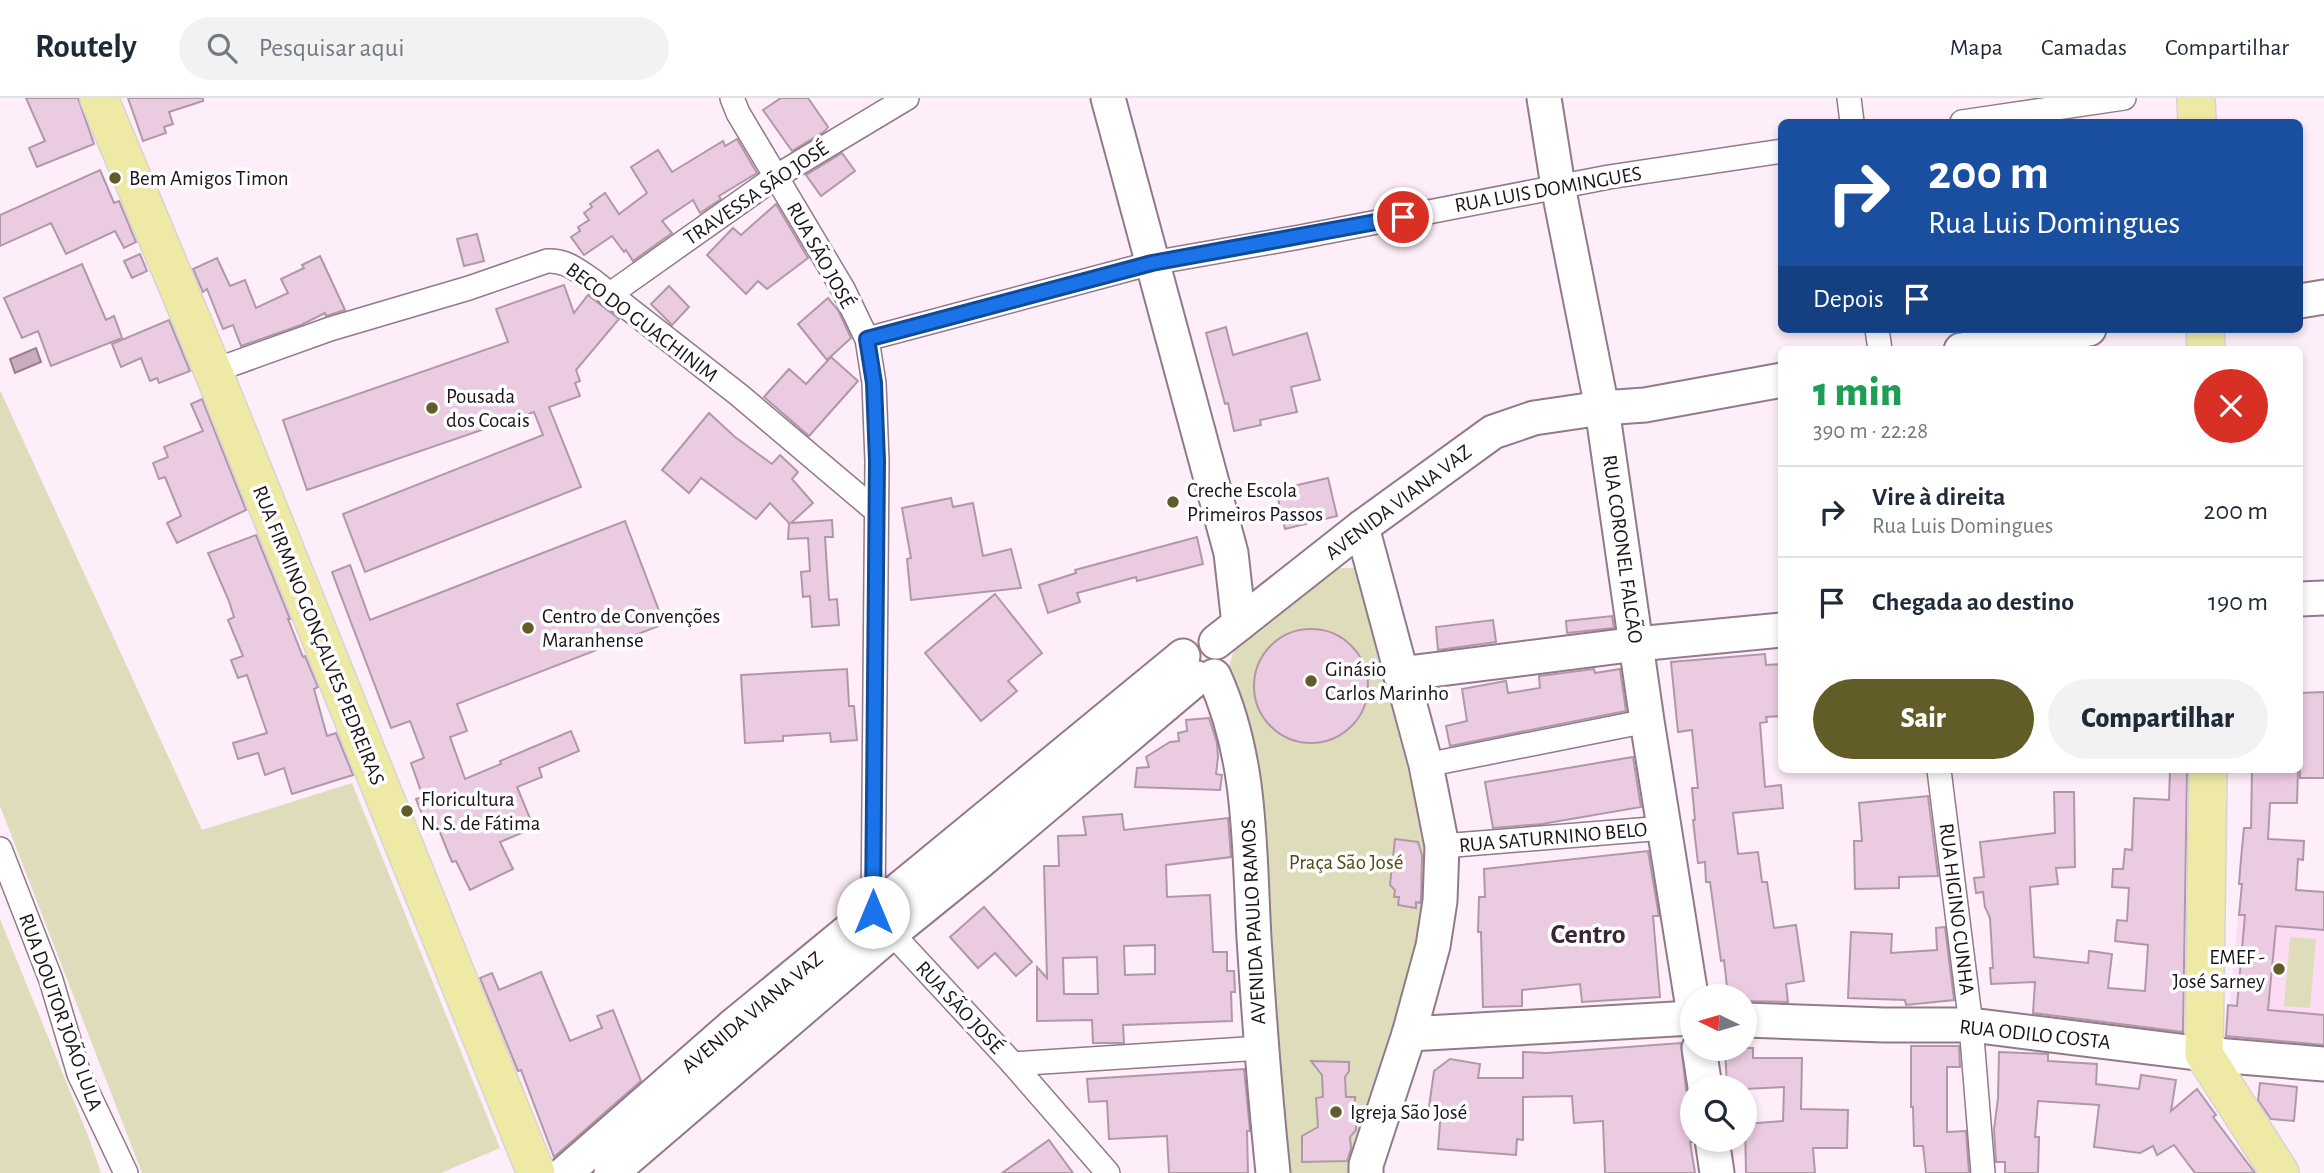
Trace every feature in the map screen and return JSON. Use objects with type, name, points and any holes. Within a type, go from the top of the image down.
[{"type":"main road","name":"RUA FIRMINO GONÇALVES PEDREIRAS","points":[[99,98],[213,371],[536,1173]]},
{"type":"main road","points":[[2196,98],[2197,119]]},
{"type":"main road","points":[[2208,773],[2204,1054],[2280,1173]]},
{"type":"street","name":"RUA SÃO JOSÉ","points":[[732,98],[738,113],[843,289],[867,339],[875,395],[877,461],[875,509],[883,923],[1108,1173]]},
{"type":"street","name":"TRAVESSA SÃO JOSÉ","points":[[609,295],[777,176],[907,98]]},
{"type":"street","points":[[1108,98],[1231,553],[1228,633],[1220,647],[1224,660],[1219,671],[1198,670]]},
{"type":"street","name":"RUA CORONEL FALCÃO","points":[[1544,98],[1558,186],[1602,408],[1647,721],[1689,984]]},
{"type":"street","points":[[1849,98],[1852,119]]},
{"type":"street","points":[[1982,119],[2124,98]]},
{"type":"street","name":"RUA LUIS DOMINGUES","points":[[867,339],[1152,263],[1558,186],[1778,152]]},
{"type":"street","name":"BECO DO GUACHINIM","points":[[213,371],[330,329],[469,288],[547,261],[565,263],[592,280],[739,395],[875,509]]},
{"type":"street","points":[[2303,300],[2324,297]]},
{"type":"street","points":[[1985,346],[2065,333]]},
{"type":"street","name":"AVENIDA VIANA VAZ","points":[[1228,633],[1362,527],[1493,432],[1534,418],[1645,405],[1778,381]]},
{"type":"street","points":[[1362,527],[1426,765],[1442,846],[1440,901],[1433,946],[1409,1034],[1366,1169]]},
{"type":"street","points":[[2303,599],[2324,598]]},
{"type":"street","points":[[1400,674],[1637,644],[1778,630]]},
{"type":"street","name":"AVENIDA VIANA VAZ","points":[[565,1173],[734,1025],[883,923],[1049,786],[1198,670]]},
{"type":"street","name":"AVENIDA PAULO RAMOS","points":[[1198,670],[1234,727],[1245,780],[1261,1048],[1273,1173]]},
{"type":"street","points":[[1426,765],[1647,721]]},
{"type":"street","name":"RUA HIGINO CUNHA","points":[[1939,773],[1971,1025],[1983,1173]]},
{"type":"street","name":"RUA SATURNINO BELO","points":[[1442,846],[1664,828]]},
{"type":"street","name":"RUA DOUTOR JOÃO LULA","points":[[0,849],[51,980],[79,1074],[126,1173]]},
{"type":"street","name":"AVENIDA VIANA VAZ","points":[[611,1173],[756,1050],[883,923]]},
{"type":"street","points":[[1409,1034],[1680,1019]]},
{"type":"street","name":"RUA ODILO COSTA","points":[[1757,1020],[1971,1025],[2204,1054],[2324,1064]]},
{"type":"street","points":[[734,1025],[756,1050]]},
{"type":"street","points":[[1013,1065],[1261,1048]]},
{"type":"street","points":[[1714,1152],[1717,1173]]},
{"type":"shaded area","points":[[36,348],[41,362],[15,373],[10,359]]},
{"type":"shaded area","name":"EMEF - José Sarney","points":[[2241,885],[2324,893],[2324,1055],[2226,1046]]},
{"type":"green space","points":[[0,390],[202,830],[352,783],[500,1148],[441,1173],[142,1173],[0,806]]},
{"type":"green space","name":"Praça São José","points":[[1333,568],[1355,568],[1428,848],[1421,944],[1349,1173],[1285,1173],[1227,673],[1234,650]]},
{"type":"green space","points":[[0,919],[89,1138],[101,1173],[0,1173]]},
{"type":"green space","points":[[2290,937],[2316,939],[2310,1008],[2284,1006]]},
{"type":"building","points":[[26,98],[78,98],[94,144],[37,167],[29,148],[45,141]]},
{"type":"building","points":[[128,98],[203,98],[203,101],[169,112],[173,124],[164,127],[166,133],[143,141]]},
{"type":"building","points":[[781,98],[808,98],[828,127],[792,151],[763,110]]},
{"type":"building","points":[[737,139],[757,173],[719,196],[721,199],[700,213],[693,200],[662,221],[672,233],[633,261],[612,236],[584,255],[571,237],[580,231],[578,227],[589,220],[584,213],[592,207],[590,204],[605,193],[619,214],[647,193],[631,167],[658,150],[672,172],[723,141],[725,146]]},
{"type":"building","points":[[842,153],[855,171],[821,196],[806,175]]},
{"type":"building","points":[[100,170],[114,203],[119,201],[136,242],[124,248],[115,231],[66,254],[51,223],[0,246],[0,215]]},
{"type":"building","points":[[776,204],[808,258],[767,289],[758,281],[746,294],[707,255],[733,228],[741,235]]},
{"type":"building","points":[[477,234],[484,261],[464,266],[457,239]]},
{"type":"building","points":[[140,254],[147,271],[132,278],[124,261]]},
{"type":"building","points":[[320,256],[345,310],[326,316],[325,313],[301,325],[241,346],[233,325],[223,329],[207,289],[203,292],[193,269],[217,258],[230,286],[245,280],[256,308],[288,293],[281,279],[304,268],[302,265]]},
{"type":"building","points":[[82,264],[106,320],[114,316],[122,338],[51,366],[38,331],[22,338],[4,298]]},
{"type":"building","points":[[564,285],[574,313],[588,295],[619,319],[576,370],[580,381],[575,383],[580,396],[549,407],[581,487],[365,572],[343,514],[543,435],[534,412],[307,490],[283,420],[508,342],[496,309]]},
{"type":"building","points":[[669,286],[689,307],[672,325],[651,304]]},
{"type":"building","points":[[828,298],[838,310],[851,338],[827,360],[798,324]]},
{"type":"building","points":[[169,320],[190,371],[159,383],[157,378],[150,381],[141,358],[121,367],[112,344]]},
{"type":"building","points":[[1226,327],[1233,355],[1307,333],[1320,380],[1291,387],[1297,412],[1260,420],[1261,425],[1234,431],[1206,333]]},
{"type":"building","points":[[831,357],[858,381],[809,436],[764,397],[789,369],[806,384]]},
{"type":"building","points":[[202,399],[246,510],[177,543],[167,523],[181,516],[165,477],[159,479],[153,463],[168,457],[164,447],[203,431],[191,404]]},
{"type":"building","points":[[709,413],[735,437],[772,464],[780,455],[798,472],[792,479],[813,503],[791,523],[832,520],[833,537],[825,537],[829,600],[837,599],[839,625],[812,627],[810,596],[803,597],[801,572],[810,571],[808,538],[788,539],[789,523],[770,503],[756,519],[701,478],[689,493],[662,470]]},
{"type":"building","points":[[1328,478],[1337,516],[1285,529],[1276,490]]},
{"type":"building","points":[[951,498],[953,507],[973,503],[983,556],[1011,549],[1021,588],[911,600],[907,559],[911,558],[902,508]]},
{"type":"building","name":"Centro de Convenções Maranhense","points":[[625,521],[664,624],[457,704],[467,731],[450,737],[465,779],[571,731],[579,751],[539,768],[542,777],[517,787],[534,828],[500,842],[513,869],[470,890],[456,861],[452,862],[435,820],[426,824],[416,799],[423,797],[411,763],[424,758],[410,721],[391,728],[332,572],[350,565],[370,620]]},
{"type":"building","points":[[256,535],[303,657],[305,656],[318,687],[314,689],[327,736],[336,733],[353,775],[292,794],[284,768],[265,775],[258,753],[238,759],[233,743],[267,733],[247,675],[238,678],[231,660],[243,656],[228,620],[234,617],[229,601],[208,553]]},
{"type":"building","points":[[1197,537],[1203,564],[1137,581],[1136,577],[1077,593],[1080,602],[1048,613],[1039,585],[1076,573],[1075,570]]},
{"type":"building","points":[[995,594],[1042,653],[1008,681],[1017,691],[981,721],[925,653]]},
{"type":"building","points":[[1612,616],[1614,628],[1567,633],[1566,621]]},
{"type":"building","points":[[1493,620],[1496,642],[1438,650],[1436,627]]},
{"type":"building","name":"Ginásio Carlos Marinho","points":[[1311,629],[1333,634],[1351,646],[1363,664],[1368,686],[1363,708],[1351,726],[1333,738],[1311,743],[1289,738],[1271,726],[1259,708],[1254,686],[1259,664],[1271,646],[1289,634]]},
{"type":"building","points":[[1765,654],[1766,665],[1778,664],[1778,716],[1766,717],[1767,722],[1760,723],[1765,787],[1781,785],[1783,808],[1733,813],[1738,854],[1758,852],[1762,882],[1767,882],[1774,928],[1796,925],[1804,981],[1786,984],[1788,1002],[1757,1001],[1757,984],[1727,984],[1710,882],[1706,882],[1705,862],[1698,863],[1692,788],[1698,788],[1692,730],[1678,732],[1671,662]]},
{"type":"building","points":[[847,669],[849,706],[854,706],[857,740],[831,742],[830,733],[783,736],[783,741],[745,743],[741,675]]},
{"type":"building","points":[[1594,669],[1595,673],[1620,669],[1626,711],[1450,746],[1446,726],[1467,721],[1462,689],[1506,681],[1508,693],[1540,688],[1539,676]]},
{"type":"building","points":[[2324,692],[2324,778],[2300,778],[2300,773],[2303,773],[2303,693]]},
{"type":"building","points":[[1209,718],[1217,743],[1216,774],[1222,775],[1220,790],[1135,787],[1137,768],[1149,767],[1146,757],[1170,742],[1179,741],[1178,733],[1187,731],[1186,720]]},
{"type":"building","points":[[1633,757],[1641,807],[1542,824],[1493,828],[1485,782]]},
{"type":"building","points":[[2170,773],[2187,773],[2183,1032],[2033,1013],[2035,982],[1991,984],[1990,968],[1993,968],[1990,918],[1983,892],[1976,893],[1974,878],[1984,877],[1980,842],[2055,833],[2054,792],[2074,792],[2075,867],[2056,868],[2058,884],[2030,887],[2034,957],[2088,963],[2089,951],[2112,954],[2108,988],[2145,991],[2148,945],[2115,941],[2117,920],[2127,921],[2129,888],[2112,887],[2113,869],[2123,869],[2125,849],[2132,850],[2134,798],[2169,800]]},
{"type":"building","points":[[2252,773],[2298,773],[2297,803],[2270,803],[2268,839],[2304,841],[2303,860],[2298,859],[2296,890],[2324,892],[2324,930],[2276,926],[2268,1010],[2324,1015],[2324,1045],[2226,1036],[2228,1005],[2237,1006],[2245,915],[2239,915],[2242,884],[2239,884],[2244,828],[2251,828]]},
{"type":"building","points":[[1928,796],[1938,876],[1899,877],[1899,888],[1855,889],[1854,841],[1862,841],[1859,803]]},
{"type":"building","points":[[1122,814],[1124,830],[1228,818],[1231,857],[1166,865],[1167,897],[1210,895],[1213,952],[1227,952],[1227,971],[1234,971],[1235,992],[1231,992],[1232,1021],[1123,1025],[1124,1043],[1093,1043],[1092,1020],[1037,1021],[1037,967],[1047,978],[1044,866],[1059,866],[1058,836],[1086,835],[1083,817]],"holes":[[[1155,945],[1155,974],[1125,975],[1124,946]],[[1097,957],[1098,994],[1064,994],[1063,958]]]},
{"type":"building","points":[[1395,839],[1418,842],[1422,855],[1421,899],[1420,903],[1416,902],[1416,908],[1398,905],[1399,897],[1394,897],[1395,890],[1390,885]]},
{"type":"building","points":[[1648,851],[1659,916],[1653,916],[1660,997],[1582,1002],[1580,984],[1522,990],[1522,1006],[1483,1007],[1481,932],[1478,932],[1479,897],[1485,897],[1484,869]]},
{"type":"building","points":[[984,907],[1032,962],[1016,976],[995,953],[978,968],[950,937]]},
{"type":"building","points":[[1945,927],[1954,1000],[1906,1005],[1905,1000],[1848,998],[1851,932],[1892,934],[1891,953],[1937,950],[1936,928]]},
{"type":"building","points":[[541,972],[570,1041],[602,1028],[597,1016],[613,1010],[641,1081],[554,1157],[521,1070],[518,1071],[480,978],[492,973],[499,990]]},
{"type":"building","points":[[1680,1043],[1680,1061],[1683,1061],[1684,1075],[1680,1075],[1680,1152],[1692,1152],[1695,1173],[1605,1173],[1603,1121],[1574,1123],[1572,1096],[1523,1097],[1523,1140],[1517,1139],[1516,1155],[1438,1149],[1441,1109],[1429,1107],[1434,1071],[1450,1059],[1480,1064],[1478,1078],[1523,1078],[1523,1052],[1547,1053]]},
{"type":"building","points":[[1911,1046],[1959,1046],[1960,1067],[1947,1067],[1947,1132],[1966,1131],[1969,1173],[1926,1173],[1923,1146],[1914,1146]]},
{"type":"building","points":[[1999,1052],[2048,1054],[2048,1061],[2097,1064],[2096,1084],[2139,1089],[2141,1075],[2176,1080],[2171,1111],[2197,1089],[2216,1115],[2213,1117],[2255,1173],[2195,1173],[2174,1145],[2157,1155],[2153,1146],[2140,1153],[2094,1147],[2099,1105],[2038,1101],[2035,1137],[2039,1137],[2038,1173],[2005,1173],[2005,1162],[1996,1162],[1994,1130]]},
{"type":"building","points":[[1802,1058],[1801,1109],[1848,1110],[1847,1148],[1813,1148],[1815,1173],[1746,1173],[1746,1152],[1757,1152],[1757,1123],[1783,1121],[1784,1087],[1757,1088],[1757,1075],[1726,1075],[1726,1061]]},
{"type":"building","name":"Igreja São José","points":[[1311,1061],[1349,1062],[1349,1071],[1345,1077],[1346,1097],[1355,1097],[1356,1130],[1350,1137],[1351,1149],[1347,1161],[1302,1162],[1302,1136],[1318,1127],[1316,1098],[1323,1097],[1322,1075]]},
{"type":"building","points":[[1244,1069],[1250,1131],[1247,1131],[1248,1173],[1169,1173],[1167,1136],[1109,1139],[1107,1101],[1089,1102],[1087,1079]]},
{"type":"building","points":[[2260,1083],[2297,1087],[2294,1121],[2271,1119],[2258,1100]]},
{"type":"building","points":[[1049,1140],[1073,1173],[1002,1173]]},
{"type":"place","name":"Bem Amigos Timon","points":[[115,178]]},
{"type":"place","name":"Pousada dos Cocais","points":[[432,408]]},
{"type":"place","name":"Creche Escola Primeiros Passos","points":[[1173,502]]},
{"type":"place","name":"Centro de Convenções Maranhense","points":[[528,628]]},
{"type":"place","name":"Ginásio Carlos Marinho","points":[[1311,681]]},
{"type":"place","name":"Floricultura N. S. de Fátima","points":[[407,811]]},
{"type":"place","name":"EMEF - José Sarney","points":[[2279,969]]},
{"type":"place","name":"Igreja São José","points":[[1336,1112]]},
{"type":"district","name":"Centro","points":[[1588,933]]},
{"type":"route","points":[[873,912],[877,461],[874,383],[867,339],[1152,263],[1403,217]]}]
